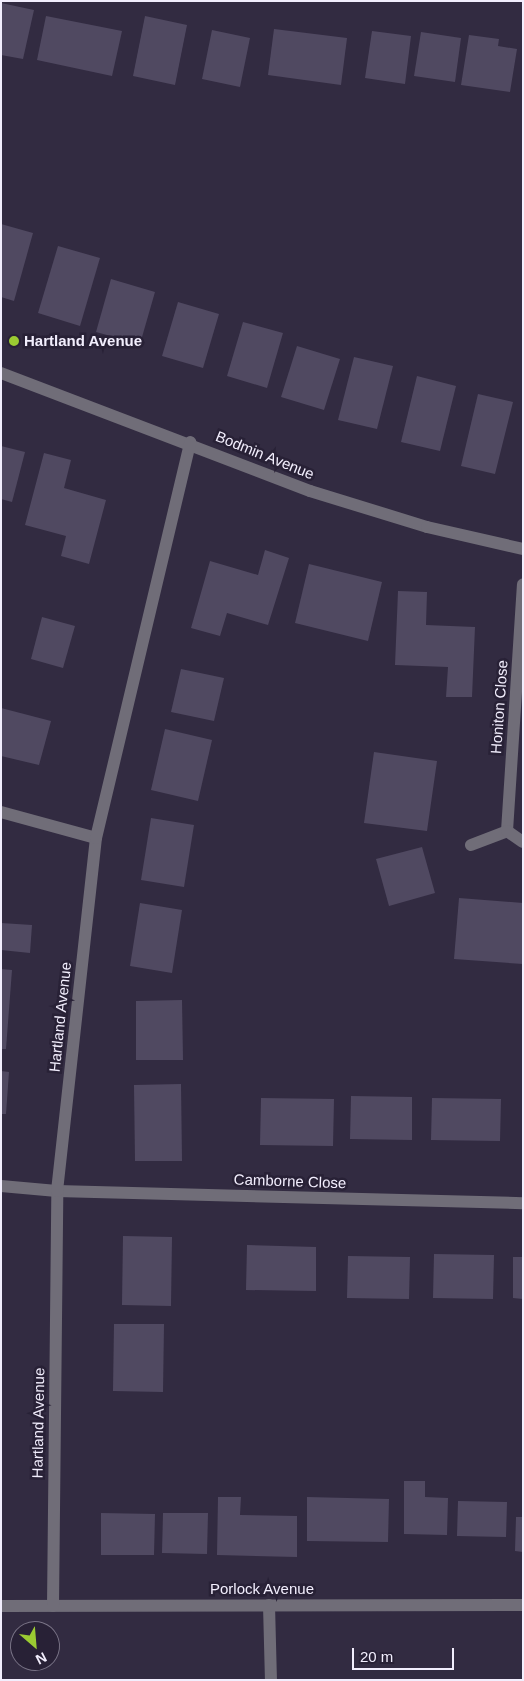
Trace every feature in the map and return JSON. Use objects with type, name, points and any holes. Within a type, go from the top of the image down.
[{"type":"street","name":"Bodmin Avenue","points":[[1,373],[190,442],[310,491],[427,526],[523,549]]},
{"type":"street","name":"Hartland Avenue","points":[[53,1606],[57,1191],[96,838],[190,442]]},
{"type":"street","name":"Honiton Close","points":[[507,831],[523,585]]},
{"type":"street","points":[[1,812],[96,838]]},
{"type":"street","points":[[471,845],[507,831],[523,842]]},
{"type":"street","name":"Camborne Close","points":[[1,1186],[57,1191],[523,1204]]},
{"type":"street","points":[[269,1605],[271,1680]]},
{"type":"street","name":"Porlock Avenue","points":[[1,1606],[523,1605]]},
{"type":"building","points":[[1,3],[34,10],[23,59],[1,55]]},
{"type":"building","points":[[46,16],[122,31],[112,76],[37,60]]},
{"type":"building","points":[[145,16],[187,25],[175,85],[133,76]]},
{"type":"building","points":[[274,29],[347,38],[341,85],[268,75]]},
{"type":"building","points":[[212,30],[250,38],[240,87],[202,79]]},
{"type":"building","points":[[372,31],[411,36],[405,84],[365,78]]},
{"type":"building","points":[[421,32],[461,38],[455,82],[414,76]]},
{"type":"building","points":[[469,35],[499,39],[498,46],[517,49],[510,92],[461,85]]},
{"type":"building","points":[[1,224],[33,233],[14,301],[1,297]]},
{"type":"building","points":[[58,246],[100,258],[80,326],[38,313]]},
{"type":"building","points":[[111,279],[155,292],[140,344],[96,332]]},
{"type":"building","points":[[178,302],[219,314],[203,368],[162,356]]},
{"type":"building","points":[[243,322],[283,333],[267,388],[227,376]]},
{"type":"building","points":[[297,346],[340,359],[324,410],[281,397]]},
{"type":"building","points":[[354,357],[393,366],[377,429],[338,420]]},
{"type":"building","points":[[417,376],[456,386],[440,451],[401,442]]},
{"type":"building","points":[[478,394],[513,402],[495,474],[461,466]]},
{"type":"building","points":[[1,446],[25,452],[12,502],[1,499]]},
{"type":"building","points":[[44,453],[71,460],[64,488],[106,500],[89,564],[61,556],[66,536],[25,525]]},
{"type":"building","points":[[265,550],[289,558],[268,625],[227,613],[220,636],[191,628],[210,561],[258,575]]},
{"type":"building","points":[[309,564],[382,582],[368,641],[295,623]]},
{"type":"building","points":[[398,591],[427,592],[426,625],[475,627],[472,697],[446,697],[448,667],[395,665]]},
{"type":"building","points":[[42,617],[75,626],[63,668],[31,659]]},
{"type":"building","points":[[181,669],[224,678],[214,721],[171,712]]},
{"type":"building","points":[[1,708],[51,721],[39,765],[1,756]]},
{"type":"building","points":[[165,729],[212,740],[198,801],[151,790]]},
{"type":"building","points":[[374,752],[437,761],[427,831],[364,823]]},
{"type":"building","points":[[151,818],[194,825],[184,887],[141,880]]},
{"type":"building","points":[[422,847],[435,893],[389,906],[376,859]]},
{"type":"building","points":[[459,898],[523,903],[523,964],[454,959]]},
{"type":"building","points":[[140,903],[182,910],[172,973],[130,966]]},
{"type":"building","points":[[1,923],[32,925],[30,953],[1,950]]},
{"type":"building","points":[[1,969],[12,970],[6,1049],[1,1049]]},
{"type":"building","points":[[182,1000],[183,1060],[136,1060],[136,1001]]},
{"type":"building","points":[[1,1071],[9,1072],[6,1114],[1,1114]]},
{"type":"building","points":[[181,1084],[182,1161],[135,1161],[134,1085]]},
{"type":"building","points":[[351,1096],[412,1097],[412,1140],[350,1139]]},
{"type":"building","points":[[261,1098],[334,1099],[333,1146],[260,1145]]},
{"type":"building","points":[[432,1098],[501,1099],[500,1141],[431,1140]]},
{"type":"building","points":[[123,1236],[172,1237],[171,1306],[122,1305]]},
{"type":"building","points":[[247,1245],[316,1247],[316,1291],[246,1290]]},
{"type":"building","points":[[434,1254],[494,1255],[493,1299],[433,1298]]},
{"type":"building","points":[[348,1256],[410,1257],[409,1299],[347,1298]]},
{"type":"building","points":[[513,1257],[523,1257],[523,1299],[513,1298]]},
{"type":"building","points":[[114,1324],[164,1324],[163,1392],[113,1391]]},
{"type":"building","points":[[404,1481],[425,1481],[425,1497],[448,1498],[447,1535],[404,1534]]},
{"type":"building","points":[[218,1497],[241,1497],[240,1515],[297,1516],[297,1557],[217,1555]]},
{"type":"building","points":[[307,1497],[389,1499],[388,1542],[307,1541]]},
{"type":"building","points":[[458,1501],[507,1502],[506,1537],[457,1536]]},
{"type":"building","points":[[101,1513],[155,1514],[154,1555],[101,1555]]},
{"type":"building","points":[[163,1513],[208,1513],[207,1554],[162,1553]]},
{"type":"building","points":[[516,1517],[523,1517],[523,1552],[515,1551]]},
{"type":"place","name":"Hartland Avenue","points":[[14,341]]}]
